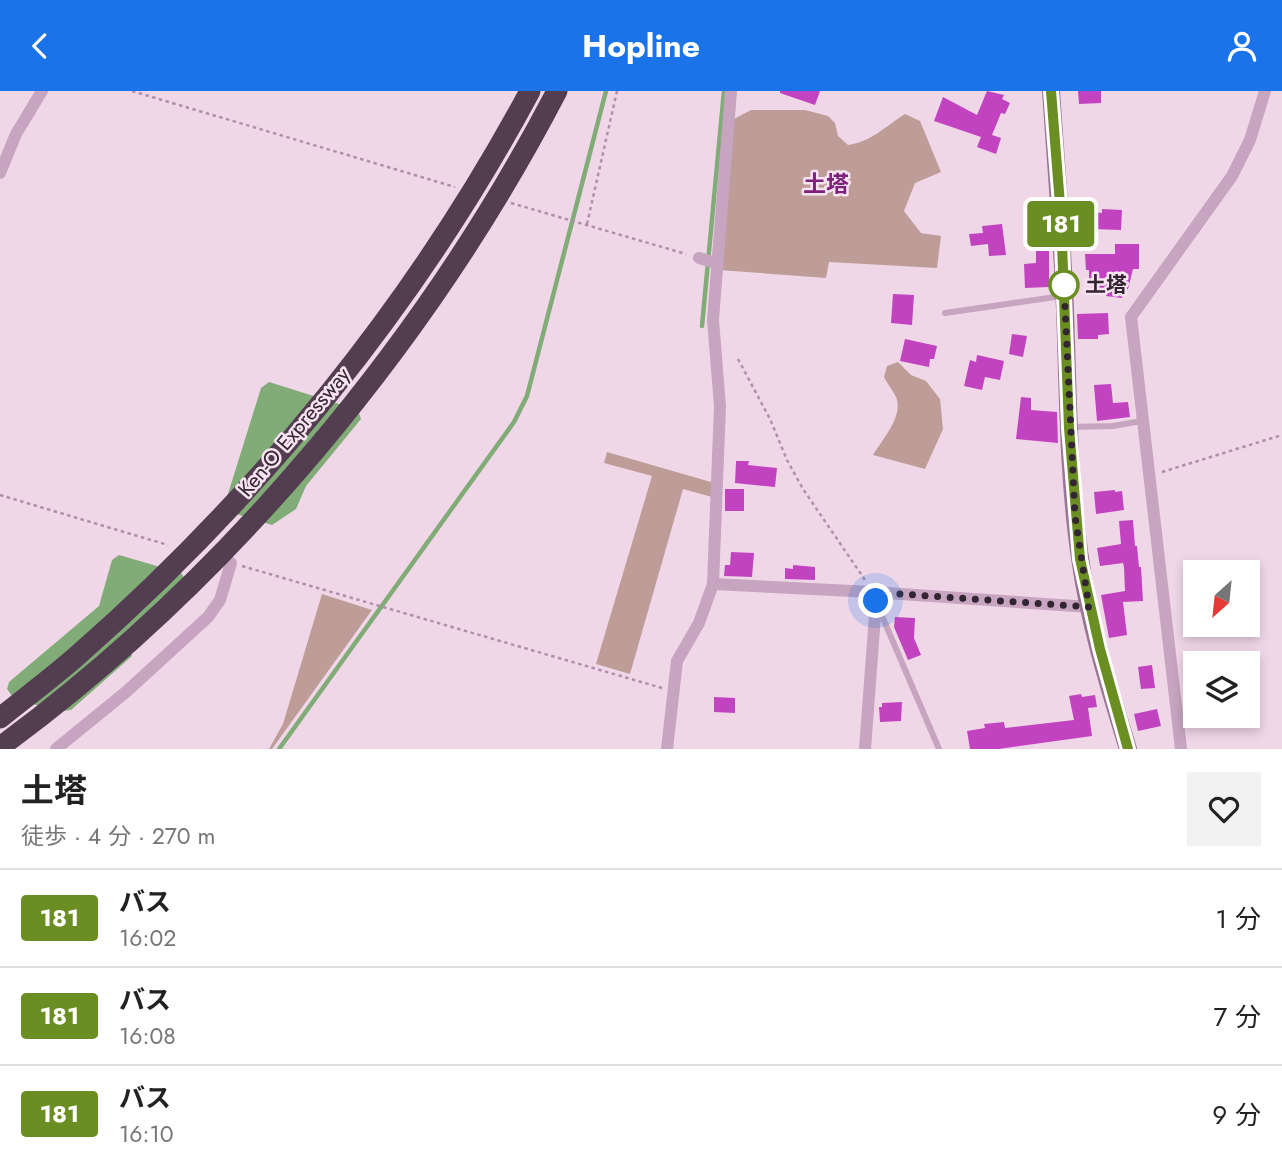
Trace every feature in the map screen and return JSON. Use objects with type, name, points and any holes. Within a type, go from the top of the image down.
[{"type":"highway","name":"Ken-O Expressway","points":[[0,718],[78,655],[158,580],[244,492],[320,405],[395,305],[460,209],[530,91]]},
{"type":"highway","name":"Ken-O Expressway","points":[[0,747],[93,672],[176,598],[263,508],[339,422],[418,319],[482,222],[557,91]]},
{"type":"main road","points":[[1051,91],[1061,217],[1075,516],[1089,607],[1128,749]]},
{"type":"street","points":[[0,173],[16,134],[42,91]]},
{"type":"street","points":[[667,749],[677,661],[699,623],[713,584],[720,406],[713,320],[731,91]]},
{"type":"street","points":[[1181,749],[1131,317],[1232,176],[1250,139],[1265,91]]},
{"type":"street","points":[[699,258],[716,263]]},
{"type":"street","points":[[56,749],[126,692],[208,617],[220,600],[231,563]]},
{"type":"street","points":[[713,584],[874,597],[1089,607]]},
{"type":"street","points":[[865,749],[874,597]]},
{"type":"lane","points":[[945,313],[1064,296]]},
{"type":"lane","points":[[1069,428],[1113,426],[1142,421]]},
{"type":"lane","points":[[874,597],[939,749]]},
{"type":"path","points":[[132,91],[466,190]]},
{"type":"path","points":[[587,226],[617,91]]},
{"type":"path","points":[[506,202],[699,258]]},
{"type":"path","points":[[738,359],[803,489],[874,597]]},
{"type":"path","points":[[1148,477],[1282,435]]},
{"type":"path","points":[[371,604],[674,692]]},
{"type":"shaded area","points":[[751,110],[805,110],[828,116],[835,123],[838,136],[848,145],[871,137],[905,114],[920,121],[941,172],[915,183],[904,211],[921,233],[941,236],[937,268],[829,262],[826,278],[719,270],[734,119]]},
{"type":"shaded area","points":[[898,362],[911,375],[926,381],[940,399],[943,429],[925,469],[873,455],[895,420],[898,404],[884,377],[887,366]]},
{"type":"shaded area","points":[[269,382],[358,410],[361,419],[306,486],[296,509],[272,525],[223,510],[261,388]]},
{"type":"shaded area","points":[[607,452],[711,482],[712,497],[683,489],[630,674],[596,664],[652,476],[604,463]]},
{"type":"shaded area","points":[[119,555],[181,573],[186,580],[130,646],[132,656],[71,710],[62,711],[15,700],[7,689],[9,682],[99,606],[112,560]]},
{"type":"shaded area","points":[[322,594],[372,610],[272,749],[269,749],[283,724]]},
{"type":"building","points":[[780,91],[820,91],[815,105]]},
{"type":"building","points":[[987,91],[1004,95],[1002,99],[1010,103],[1005,114],[1001,113],[992,135],[1001,138],[996,154],[977,147],[981,137],[934,121],[943,97],[977,115]]},
{"type":"building","points":[[1078,91],[1101,91],[1101,103],[1079,104]]},
{"type":"building","points":[[1102,209],[1122,210],[1121,230],[1092,229],[1093,212],[1102,213]]},
{"type":"building","points":[[1002,224],[1006,255],[989,256],[988,244],[971,246],[969,234],[983,233],[982,226]]},
{"type":"building","points":[[1036,232],[1049,232],[1049,287],[1025,288],[1024,264],[1036,263]]},
{"type":"building","points":[[1115,244],[1139,244],[1139,269],[1133,269],[1128,289],[1123,289],[1122,298],[1106,296],[1107,291],[1092,292],[1089,270],[1086,270],[1085,254],[1115,254]]},
{"type":"building","points":[[893,294],[914,295],[912,325],[891,323]]},
{"type":"building","points":[[1108,313],[1109,334],[1098,335],[1098,339],[1078,339],[1077,314]]},
{"type":"building","points":[[1012,334],[1027,336],[1023,357],[1009,354]]},
{"type":"building","points":[[905,339],[937,346],[929,367],[900,361]]},
{"type":"building","points":[[977,355],[1004,361],[1000,380],[985,377],[982,390],[964,386],[970,360],[976,362]]},
{"type":"building","points":[[1111,384],[1113,403],[1128,402],[1130,417],[1097,421],[1094,385]]},
{"type":"building","points":[[1021,397],[1031,398],[1031,410],[1057,412],[1058,443],[1016,439]]},
{"type":"building","points":[[736,461],[749,461],[748,465],[777,468],[775,487],[735,483]]},
{"type":"building","points":[[725,489],[744,489],[744,511],[725,511]]},
{"type":"building","points":[[1122,491],[1124,510],[1096,514],[1094,492]]},
{"type":"building","points":[[1133,520],[1135,546],[1141,567],[1143,601],[1123,602],[1127,635],[1109,638],[1101,595],[1125,591],[1124,567],[1123,563],[1100,566],[1097,548],[1121,544],[1119,521]]},
{"type":"building","points":[[731,552],[754,553],[752,577],[724,576],[725,565],[730,565]]},
{"type":"building","points":[[793,565],[815,567],[815,580],[785,579],[785,568],[793,569]]},
{"type":"building","points":[[895,617],[915,618],[914,638],[921,655],[908,660],[894,627]]},
{"type":"building","points":[[1152,665],[1155,688],[1141,689],[1138,667]]},
{"type":"building","points":[[1081,694],[1082,697],[1095,695],[1097,707],[1088,708],[1092,736],[999,749],[970,749],[967,731],[985,728],[984,724],[1004,722],[1005,728],[1074,720],[1069,696]]},
{"type":"building","points":[[714,697],[735,698],[735,713],[714,712]]},
{"type":"building","points":[[902,702],[901,721],[880,722],[879,707],[882,707],[882,703]]},
{"type":"building","points":[[1157,709],[1161,726],[1138,731],[1134,714]]},
{"type":"waterway","points":[[279,749],[514,422],[527,396],[606,91]]},
{"type":"waterway","points":[[702,326],[724,91]]},
{"type":"bus line","name":"181","points":[[1051,91],[1061,217],[1069,428],[1080,559],[1110,691],[1128,749]]},
{"type":"place","name":"土塔","points":[[1064,285]]},
{"type":"district","name":"土塔","points":[[826,184]]},
{"type":"route","points":[[876,601],[872,592],[1089,607],[1075,516],[1064,285]]}]
